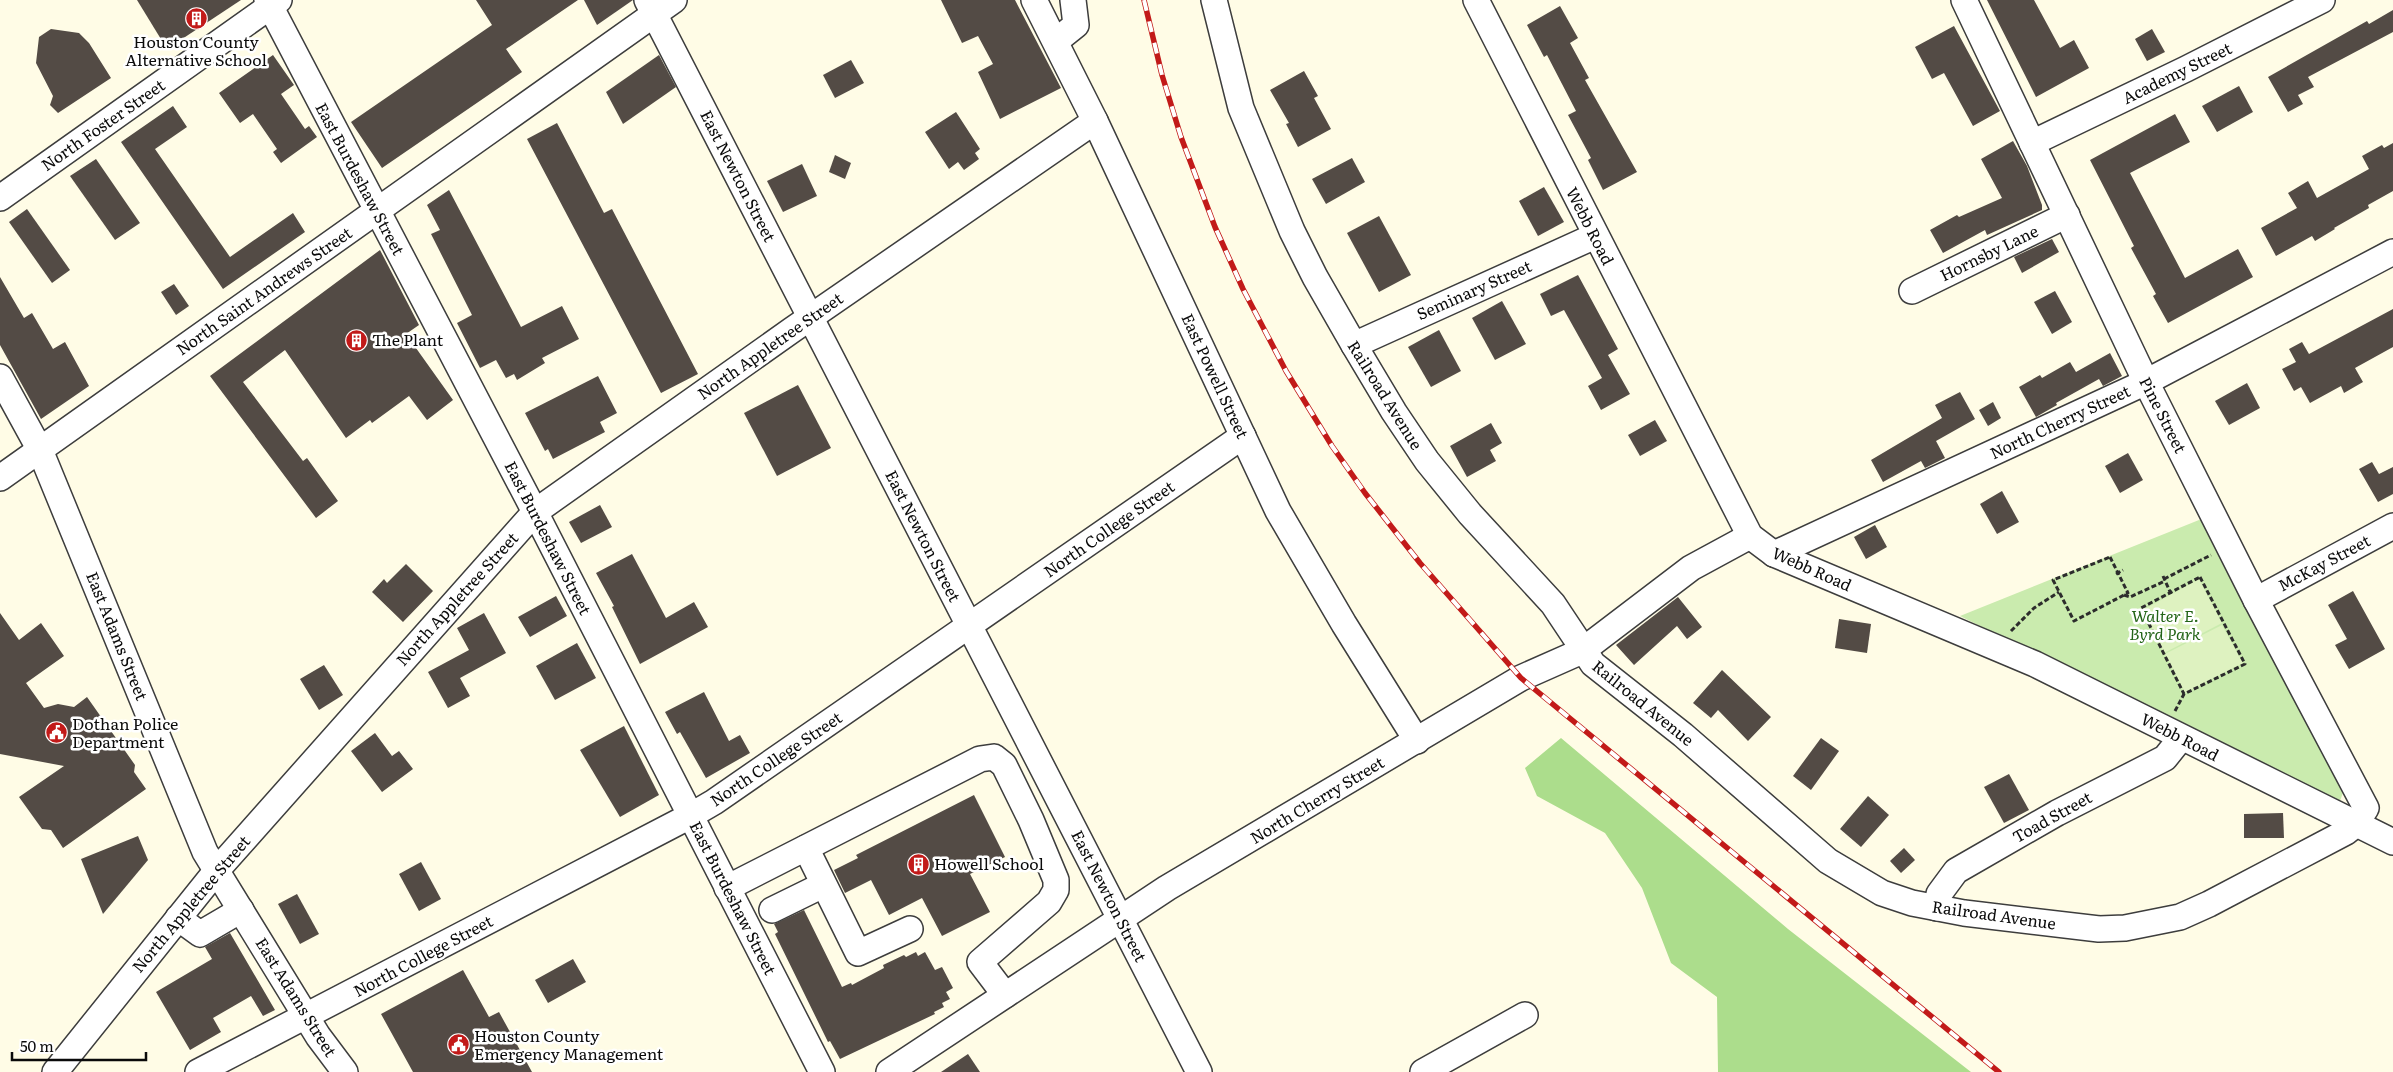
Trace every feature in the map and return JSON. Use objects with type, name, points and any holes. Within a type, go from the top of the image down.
[{"type":"street","name":"East Powell Street","points":[[1034,0],[1096,121],[1278,511],[1417,741]]},
{"type":"street","points":[[1056,42],[1076,25],[1073,0]]},
{"type":"street","name":"Railroad Avenue","points":[[1214,0],[1240,108],[1303,254],[1394,412],[1427,461],[1470,514],[1553,604],[1582,651],[1593,664],[1683,735],[1828,860],[1882,893],[1937,908],[2099,929],[2125,928],[2180,917],[2209,904],[2323,845],[2356,824]]},
{"type":"street","name":"Webb Road","points":[[1476,0],[1750,536],[1774,554],[2035,664],[2393,842]]},
{"type":"street","name":"Pine Street","points":[[1964,0],[2146,382],[2256,600],[2366,808],[2356,824]]},
{"type":"street","name":"Academy Street","points":[[2032,143],[2186,69],[2322,0]]},
{"type":"street","name":"North Foster Street","points":[[0,198],[272,2]]},
{"type":"street","name":"East Burdeshaw Street","points":[[272,2],[377,211],[535,512],[822,1072]]},
{"type":"street","name":"North Saint Andrews Street","points":[[0,478],[377,211],[659,5]]},
{"type":"street","name":"East Newton Street","points":[[659,5],[811,318],[1199,1072]]},
{"type":"street","name":"North Appletree Street","points":[[55,1072],[217,870],[535,512],[1096,121]]},
{"type":"street","name":"Hornsby Lane","points":[[1912,291],[2066,215]]},
{"type":"street","name":"Seminary Street","points":[[1354,345],[1595,236]]},
{"type":"street","name":"North Cherry Street","points":[[1774,554],[2146,382],[2393,252]]},
{"type":"street","name":"East Adams Street","points":[[0,376],[40,450],[205,852],[318,1036],[345,1072]]},
{"type":"street","name":"North College Street","points":[[198,1072],[690,816],[970,626],[1244,436]]},
{"type":"street","name":"McKay Street","points":[[2256,600],[2393,526]]},
{"type":"street","name":"North Cherry Street","points":[[889,1072],[1120,918],[1521,678],[1582,651],[1684,573],[1750,536]]},
{"type":"street","name":"Toad Street","points":[[1937,908],[1938,894],[1956,871],[2057,813],[2166,758],[2181,738]]},
{"type":"street","points":[[727,888],[980,759],[994,757],[1004,765],[1031,820],[1056,880],[1056,890],[1049,902],[980,962],[1005,995]]},
{"type":"street","points":[[1031,820],[1061,804]]},
{"type":"street","points":[[806,848],[858,953],[910,928]]},
{"type":"street","points":[[772,910],[823,884]]},
{"type":"street","points":[[178,918],[200,934],[241,910]]},
{"type":"street","points":[[1423,1072],[1525,1015]]},
{"type":"path","points":[[2110,557],[2128,593],[2074,621],[2059,592],[2053,580],[2110,557]]},
{"type":"path","points":[[2117,573],[2122,570]]},
{"type":"path","points":[[2162,576],[2171,593]]},
{"type":"path","points":[[2175,712],[2184,694],[2245,664],[2200,576],[2141,608],[2184,694]]},
{"type":"path","points":[[2124,595],[2130,597],[2165,581]]},
{"type":"path","points":[[2011,631],[2034,608],[2059,592]]},
{"type":"green space","name":"Walter E. Byrd Park","points":[[2204,518],[2345,787],[2340,801],[2324,798],[1960,616]]},
{"type":"green space","points":[[2199,579],[2222,623],[2164,653],[2143,610]]},
{"type":"green space","points":[[2222,625],[2243,663],[2185,693],[2165,654]]},
{"type":"green space","points":[[1561,738],[1788,929],[1971,1072],[1718,1072],[1717,997],[1671,963],[1642,888],[1605,833],[1537,796],[1525,768]]},
{"type":"building","points":[[137,0],[241,0],[167,49]]},
{"type":"building","points":[[476,0],[578,0],[506,49],[522,72],[382,168],[351,122],[492,25]]},
{"type":"building","points":[[584,0],[633,0],[597,25]]},
{"type":"building","points":[[941,0],[1015,0],[1061,88],[1000,119],[978,72],[993,64],[978,36],[962,43]]},
{"type":"building","points":[[1987,0],[2034,0],[2060,48],[2074,40],[2089,68],[2036,97]]},
{"type":"building","points":[[1560,6],[1578,38],[1570,43],[1589,78],[1585,80],[1637,172],[1603,190],[1588,160],[1591,158],[1568,115],[1576,111],[1547,55],[1544,57],[1527,25]]},
{"type":"building","points":[[2393,10],[2393,32],[2308,77],[2314,87],[2298,95],[2303,104],[2288,112],[2268,77],[2367,21],[2369,24]]},
{"type":"building","points":[[1954,26],[2000,111],[1973,126],[1944,73],[1932,79],[1915,47]]},
{"type":"building","points":[[51,29],[79,33],[89,43],[111,78],[58,113],[50,105],[53,96],[36,63],[39,37]]},
{"type":"building","points":[[2152,29],[2165,52],[2147,61],[2135,39]]},
{"type":"building","points":[[273,55],[294,85],[281,94],[305,129],[309,126],[317,137],[281,163],[273,152],[277,149],[253,114],[240,123],[219,93]]},
{"type":"building","points":[[659,55],[676,87],[623,124],[606,92]]},
{"type":"building","points":[[851,60],[864,83],[835,98],[823,75]]},
{"type":"building","points":[[1304,71],[1318,96],[1314,98],[1331,129],[1298,147],[1286,124],[1289,123],[1270,90]]},
{"type":"building","points":[[2239,86],[2253,112],[2217,132],[2202,106]]},
{"type":"building","points":[[173,106],[187,127],[155,149],[230,257],[293,213],[305,232],[223,289],[121,142]]},
{"type":"building","points":[[956,112],[980,149],[975,153],[979,159],[964,170],[958,162],[949,169],[925,132]]},
{"type":"building","points":[[2175,114],[2190,142],[2130,173],[2185,278],[2238,249],[2253,277],[2168,323],[2153,296],[2156,294],[2131,248],[2134,246],[2090,160]]},
{"type":"building","points":[[557,123],[604,213],[612,209],[698,374],[661,393],[527,139]]},
{"type":"building","points":[[2013,141],[2027,166],[2042,205],[2042,210],[1987,235],[1985,230],[1943,253],[1930,230],[1957,215],[1959,217],[2002,198],[1981,159]]},
{"type":"building","points":[[2393,143],[2393,191],[2368,205],[2369,208],[2315,241],[2312,236],[2276,256],[2261,228],[2297,208],[2288,193],[2308,181],[2317,198],[2369,169],[2362,156],[2382,145],[2384,148]]},
{"type":"building","points":[[835,155],[851,163],[845,179],[829,172]]},
{"type":"building","points":[[1352,158],[1365,182],[1326,204],[1312,179]]},
{"type":"building","points":[[96,159],[140,223],[115,240],[70,176]]},
{"type":"building","points":[[802,164],[817,196],[783,212],[767,181]]},
{"type":"building","points":[[1544,187],[1564,222],[1538,236],[1519,201]]},
{"type":"building","points":[[449,190],[521,327],[562,306],[579,339],[542,358],[545,363],[517,380],[514,374],[506,378],[496,360],[480,368],[457,323],[472,315],[431,234],[440,230],[427,205]]},
{"type":"building","points":[[27,209],[70,270],[52,283],[9,222]]},
{"type":"building","points":[[1379,216],[1411,275],[1379,292],[1347,233]]},
{"type":"building","points":[[2052,239],[2059,252],[2022,273],[2014,257]]},
{"type":"building","name":"The Plant","points":[[380,250],[419,325],[406,334],[453,400],[427,420],[409,396],[372,423],[370,420],[346,438],[285,350],[243,382],[303,461],[307,458],[338,501],[316,518],[210,376]]},
{"type":"building","points":[[1578,275],[1618,349],[1608,355],[1630,394],[1601,410],[1588,386],[1602,378],[1564,310],[1551,316],[1540,294]]},
{"type":"building","points":[[0,277],[24,318],[32,313],[53,349],[65,342],[89,386],[41,419],[0,345]]},
{"type":"building","points":[[174,284],[189,306],[176,315],[161,292]]},
{"type":"building","points":[[2055,291],[2072,322],[2052,334],[2034,302]]},
{"type":"building","points":[[1502,301],[1526,344],[1495,360],[1472,318]]},
{"type":"building","points":[[2393,309],[2393,347],[2355,368],[2363,382],[2344,393],[2341,386],[2310,403],[2301,387],[2294,391],[2282,369],[2296,362],[2289,349],[2302,342],[2309,354]]},
{"type":"building","points":[[1439,330],[1461,371],[1431,387],[1408,347]]},
{"type":"building","points":[[2110,353],[2122,376],[2103,386],[2099,379],[2056,403],[2057,405],[2036,417],[2019,387],[2040,375],[2042,378],[2070,362],[2076,372]]},
{"type":"building","points":[[598,376],[617,413],[600,422],[605,432],[553,459],[548,449],[545,451],[525,413]]},
{"type":"building","points":[[2247,383],[2260,408],[2229,425],[2215,401]]},
{"type":"building","points":[[798,385],[831,448],[777,476],[744,413]]},
{"type":"building","points":[[1960,392],[1975,419],[1936,441],[1945,458],[1925,468],[1921,461],[1883,482],[1871,460],[1942,418],[1935,405]]},
{"type":"building","points":[[1993,402],[2001,418],[1988,426],[1979,410]]},
{"type":"building","points":[[1655,420],[1667,441],[1640,456],[1628,435]]},
{"type":"building","points":[[1491,423],[1502,443],[1490,450],[1496,461],[1467,477],[1450,446]]},
{"type":"building","points":[[2128,453],[2143,480],[2120,493],[2105,466]]},
{"type":"building","points":[[2372,462],[2379,474],[2393,467],[2393,494],[2378,502],[2359,469]]},
{"type":"building","points":[[2002,491],[2019,522],[1997,534],[1980,504]]},
{"type":"building","points":[[600,505],[612,527],[581,543],[569,522]]},
{"type":"building","points":[[1875,525],[1887,547],[1866,559],[1854,537]]},
{"type":"building","points":[[632,554],[666,618],[694,602],[708,627],[640,664],[612,607],[614,606],[596,573]]},
{"type":"building","points":[[406,564],[433,591],[403,622],[372,592],[384,579],[387,583]]},
{"type":"building","points":[[2353,591],[2385,649],[2349,669],[2335,645],[2347,639],[2328,605]]},
{"type":"building","points":[[556,596],[567,616],[530,637],[518,617]]},
{"type":"building","points":[[1678,597],[1702,627],[1687,639],[1677,626],[1634,665],[1616,645]]},
{"type":"building","name":"Dothan Police Department","points":[[0,613],[19,640],[41,623],[64,656],[26,683],[44,708],[58,704],[74,707],[87,697],[135,765],[134,772],[146,789],[63,848],[51,830],[42,829],[19,797],[64,766],[0,754]]},
{"type":"building","points":[[484,613],[506,653],[460,678],[470,696],[448,708],[428,672],[469,650],[457,628]]},
{"type":"building","points":[[1839,619],[1871,624],[1867,653],[1835,648]]},
{"type":"building","points":[[577,643],[596,678],[555,700],[536,666]]},
{"type":"building","points":[[324,665],[343,695],[319,710],[300,679]]},
{"type":"building","points":[[1722,670],[1771,717],[1748,741],[1718,710],[1711,718],[1693,703]]},
{"type":"building","points":[[704,692],[729,741],[740,735],[750,753],[706,778],[680,732],[677,734],[665,712]]},
{"type":"building","points":[[624,726],[659,795],[620,817],[580,750]]},
{"type":"building","points":[[375,733],[392,756],[399,751],[413,769],[382,792],[351,751]]},
{"type":"building","points":[[1821,738],[1839,751],[1811,790],[1793,776]]},
{"type":"building","points":[[2009,774],[2029,810],[2004,823],[1984,787]]},
{"type":"building","name":"Howell School","points":[[974,795],[1005,857],[970,874],[990,912],[942,936],[922,898],[889,915],[871,880],[845,893],[834,870],[858,858],[856,855]]},
{"type":"building","points":[[1868,796],[1889,815],[1861,847],[1840,829]]},
{"type":"building","points":[[2283,813],[2284,838],[2244,838],[2244,814]]},
{"type":"building","points":[[138,836],[148,860],[103,914],[81,859]]},
{"type":"building","points":[[1904,848],[1915,860],[1901,873],[1890,861]]},
{"type":"building","points":[[421,862],[441,899],[419,911],[399,874]]},
{"type":"building","points":[[297,894],[319,934],[300,944],[278,904]]},
{"type":"building","points":[[804,910],[842,987],[851,983],[852,985],[884,968],[883,965],[904,955],[906,957],[916,952],[918,956],[925,952],[935,970],[942,967],[953,988],[946,992],[950,999],[942,1003],[944,1007],[934,1012],[935,1014],[840,1059],[830,1041],[828,1042],[775,934],[778,932],[774,924]]},
{"type":"building","points":[[230,933],[275,1010],[263,1016],[251,996],[213,1018],[221,1032],[190,1050],[156,992],[212,959],[205,947]]},
{"type":"building","points":[[573,959],[586,982],[548,1003],[535,980]]},
{"type":"building","name":"Houston County Emergency Management","points":[[463,970],[489,1017],[499,1012],[532,1072],[413,1072],[381,1014]]},
{"type":"building","points":[[968,1054],[980,1072],[941,1072]]},
{"type":"railway","points":[[1144,0],[1162,75],[1181,137],[1215,227],[1243,289],[1286,371],[1332,446],[1365,493],[1420,563],[1521,678],[1999,1072]]},
{"type":"place","name":"Houston County Alternative School","points":[[196,18]]},
{"type":"place","name":"The Plant","points":[[356,340]]},
{"type":"place","name":"Dothan Police Department","points":[[56,733]]},
{"type":"place","name":"Howell School","points":[[918,864]]},
{"type":"place","name":"Houston County Emergency Management","points":[[458,1045]]}]
